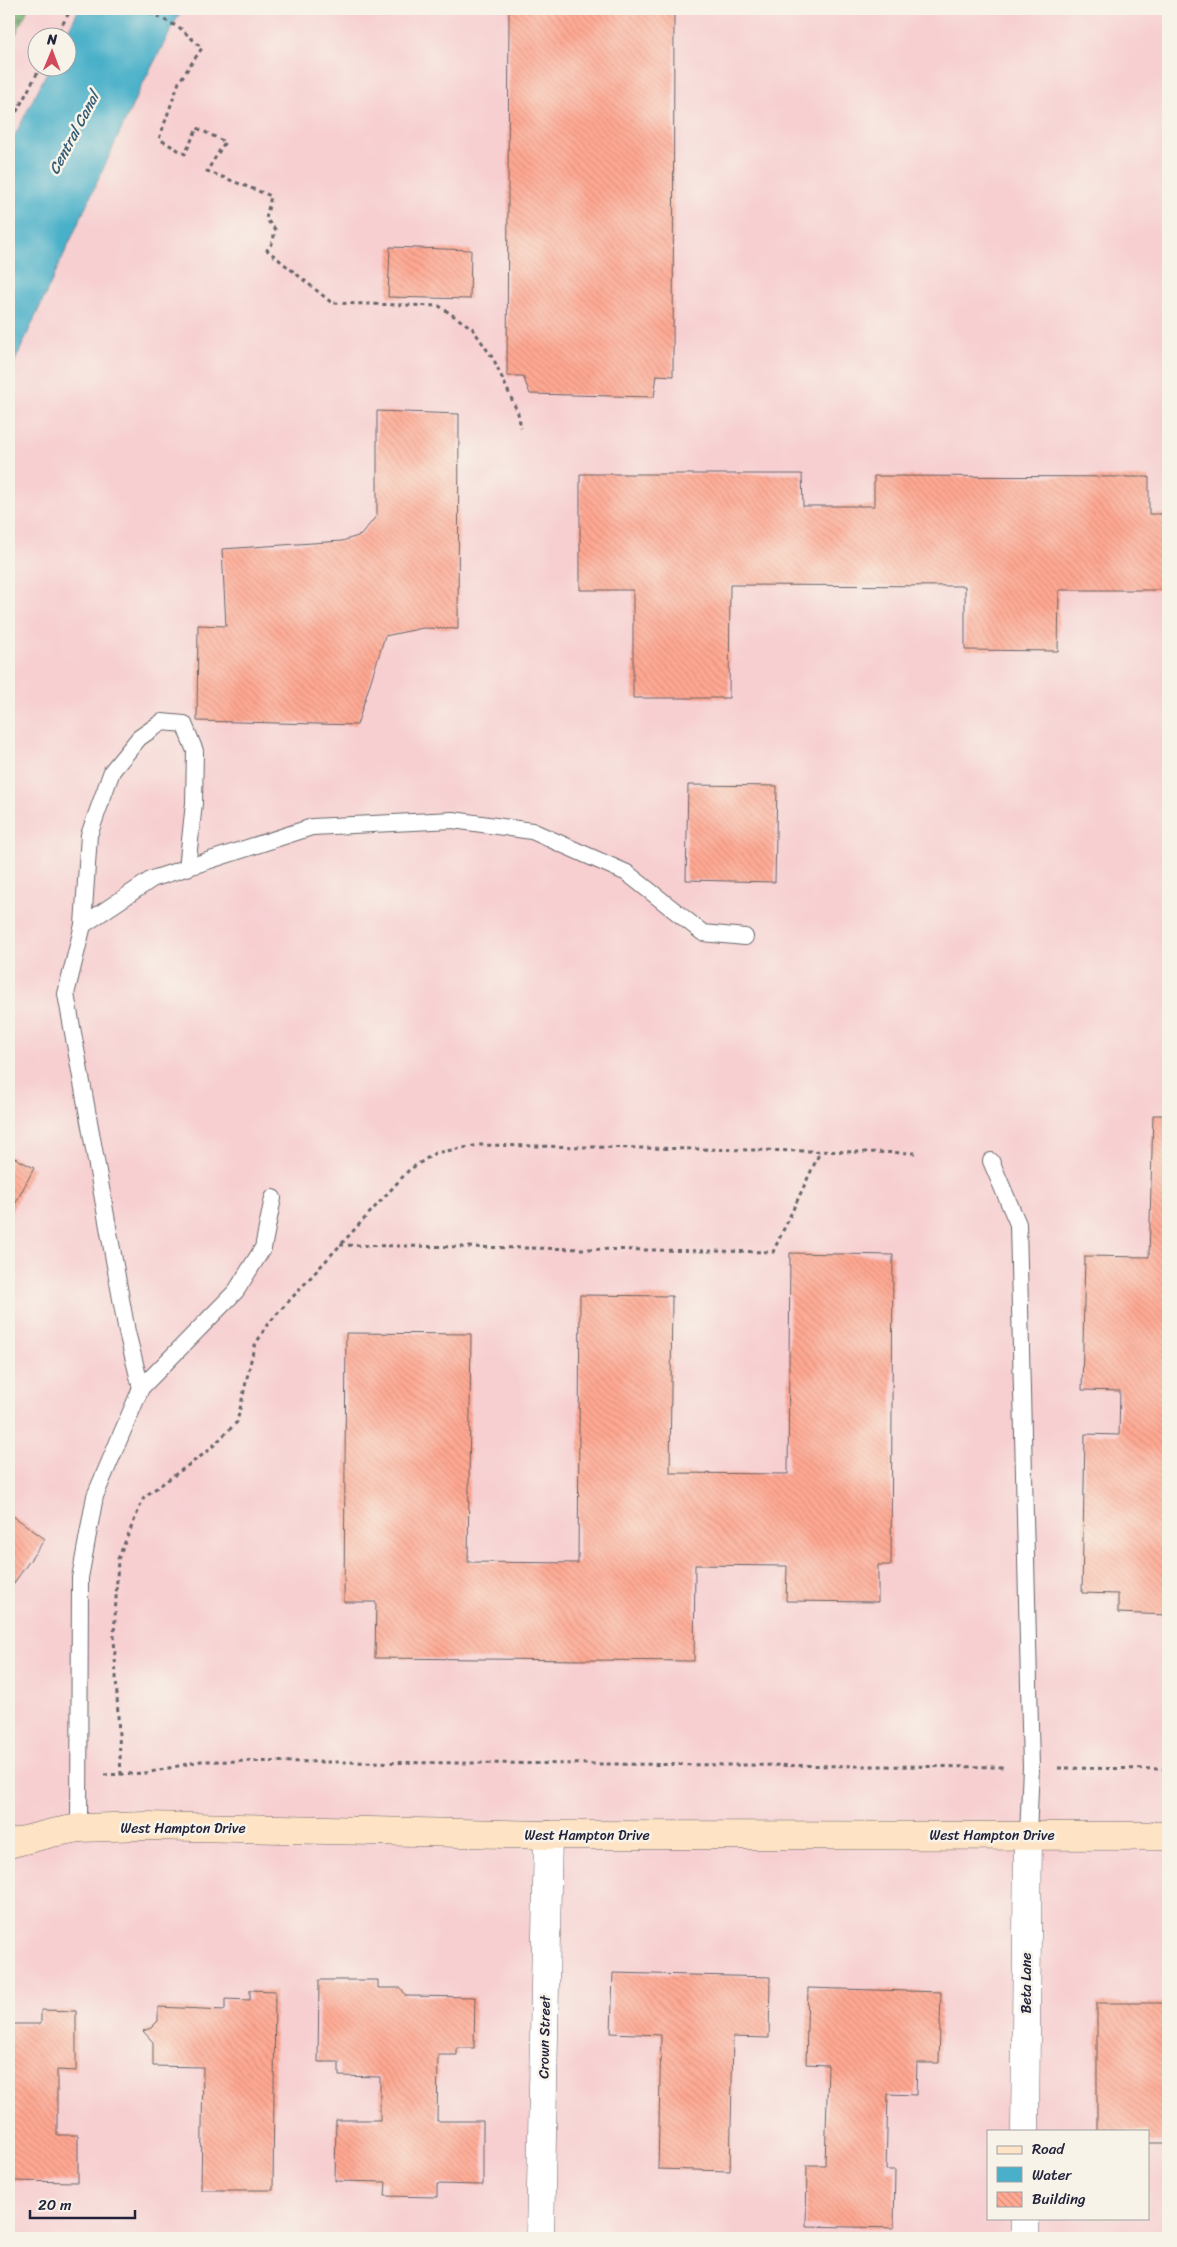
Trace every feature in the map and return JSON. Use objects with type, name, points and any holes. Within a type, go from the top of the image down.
[{"type":"street","name":"West Hampton Drive","points":[[9,1844],[52,1832],[79,1828],[156,1826],[548,1835],[1168,1836]]},
{"type":"street","name":"Crown Street","points":[[540,2238],[548,1835]]},
{"type":"street","name":"Beta Lane","points":[[1025,2130],[1028,1835]]},
{"type":"street","points":[[1024,2238],[1025,2220]]},
{"type":"lane","points":[[141,1388],[127,1332],[66,994],[83,926],[89,834],[112,770],[139,738],[162,722],[184,724],[195,750],[194,803],[187,868]]},
{"type":"lane","points":[[83,926],[152,879],[312,827],[453,820],[532,831],[627,873],[703,933],[745,937]]},
{"type":"lane","points":[[992,1161],[1018,1224],[1031,1767],[1028,1835]]},
{"type":"lane","points":[[79,1828],[80,1578],[94,1496],[141,1388],[236,1291],[263,1248],[273,1198]]},
{"type":"path","points":[[60,28],[70,9]]},
{"type":"path","points":[[143,9],[180,28],[202,48],[179,82],[159,139],[185,154],[197,128],[225,142],[207,171],[271,196],[266,219],[275,229],[273,242],[266,250],[332,303],[439,306],[472,328],[494,360],[518,413],[521,428]]},
{"type":"path","points":[[9,126],[35,78]]},
{"type":"path","points":[[121,1775],[114,1637],[118,1559],[144,1497],[208,1451],[237,1422],[254,1347],[267,1325],[409,1170],[435,1153],[480,1145],[916,1153]]},
{"type":"path","points":[[339,1245],[773,1252],[820,1151]]},
{"type":"path","points":[[104,1775],[146,1773],[201,1761],[1004,1767]]},
{"type":"path","points":[[1052,1768],[1168,1769]]},
{"type":"shaded area","points":[[9,9],[1168,9],[1168,2238],[9,2238]]},
{"type":"green space","points":[[9,9],[28,9],[9,48]]},
{"type":"water","name":"Central Canal","points":[[79,9],[182,9],[138,93],[9,374],[9,147],[44,78],[78,78],[78,28],[70,28]]},
{"type":"building","points":[[509,9],[674,9],[673,376],[657,375],[654,397],[530,394],[523,376],[507,376]]},
{"type":"building","points":[[390,247],[471,250],[470,299],[388,297]]},
{"type":"building","points":[[377,411],[459,414],[458,629],[423,628],[385,636],[357,725],[197,721],[198,625],[226,626],[222,549],[342,541],[361,535],[377,515]]},
{"type":"building","points":[[580,474],[802,474],[803,506],[874,506],[874,476],[1149,477],[1149,514],[1168,514],[1168,590],[1059,590],[1058,651],[965,650],[965,586],[730,585],[729,698],[633,698],[633,590],[580,590]]},
{"type":"building","points":[[688,785],[777,786],[775,882],[686,880]]},
{"type":"building","points":[[1153,1115],[1168,1115],[1168,1615],[1118,1613],[1118,1594],[1082,1593],[1085,1434],[1119,1435],[1120,1391],[1082,1390],[1085,1256],[1149,1257]]},
{"type":"building","points":[[9,1155],[34,1168],[9,1216]]},
{"type":"building","points":[[790,1253],[893,1255],[891,1565],[878,1565],[878,1602],[786,1601],[787,1566],[695,1565],[694,1661],[375,1658],[376,1602],[344,1602],[346,1333],[471,1334],[468,1562],[578,1563],[580,1295],[672,1296],[670,1473],[788,1474]]},
{"type":"building","points":[[9,1513],[45,1539],[9,1590]]},
{"type":"building","points":[[613,1973],[770,1977],[769,2038],[733,2037],[730,2171],[658,2169],[661,2035],[611,2033]]},
{"type":"building","points":[[319,1980],[378,1980],[378,1988],[401,1988],[406,1996],[475,1997],[474,2048],[457,2048],[457,2055],[438,2055],[437,2121],[483,2121],[483,2185],[437,2184],[437,2197],[385,2196],[386,2182],[335,2181],[336,2120],[380,2120],[380,2077],[339,2076],[339,2062],[318,2062]]},
{"type":"building","points":[[808,1988],[941,1992],[939,2063],[917,2063],[916,2095],[888,2094],[886,2170],[895,2170],[894,2228],[806,2226],[807,2165],[825,2165],[828,2065],[806,2064]]},
{"type":"building","points":[[250,1990],[275,1991],[273,2190],[201,2190],[203,2067],[153,2066],[153,2042],[143,2031],[151,2028],[158,2021],[158,2007],[225,2010],[225,1999],[250,2000]]},
{"type":"building","points":[[1097,2003],[1168,2003],[1168,2143],[1150,2143],[1150,2130],[1097,2130]]},
{"type":"building","points":[[41,2010],[76,2011],[76,2071],[57,2070],[57,2135],[78,2135],[78,2182],[9,2181],[9,2024],[41,2024]]}]
